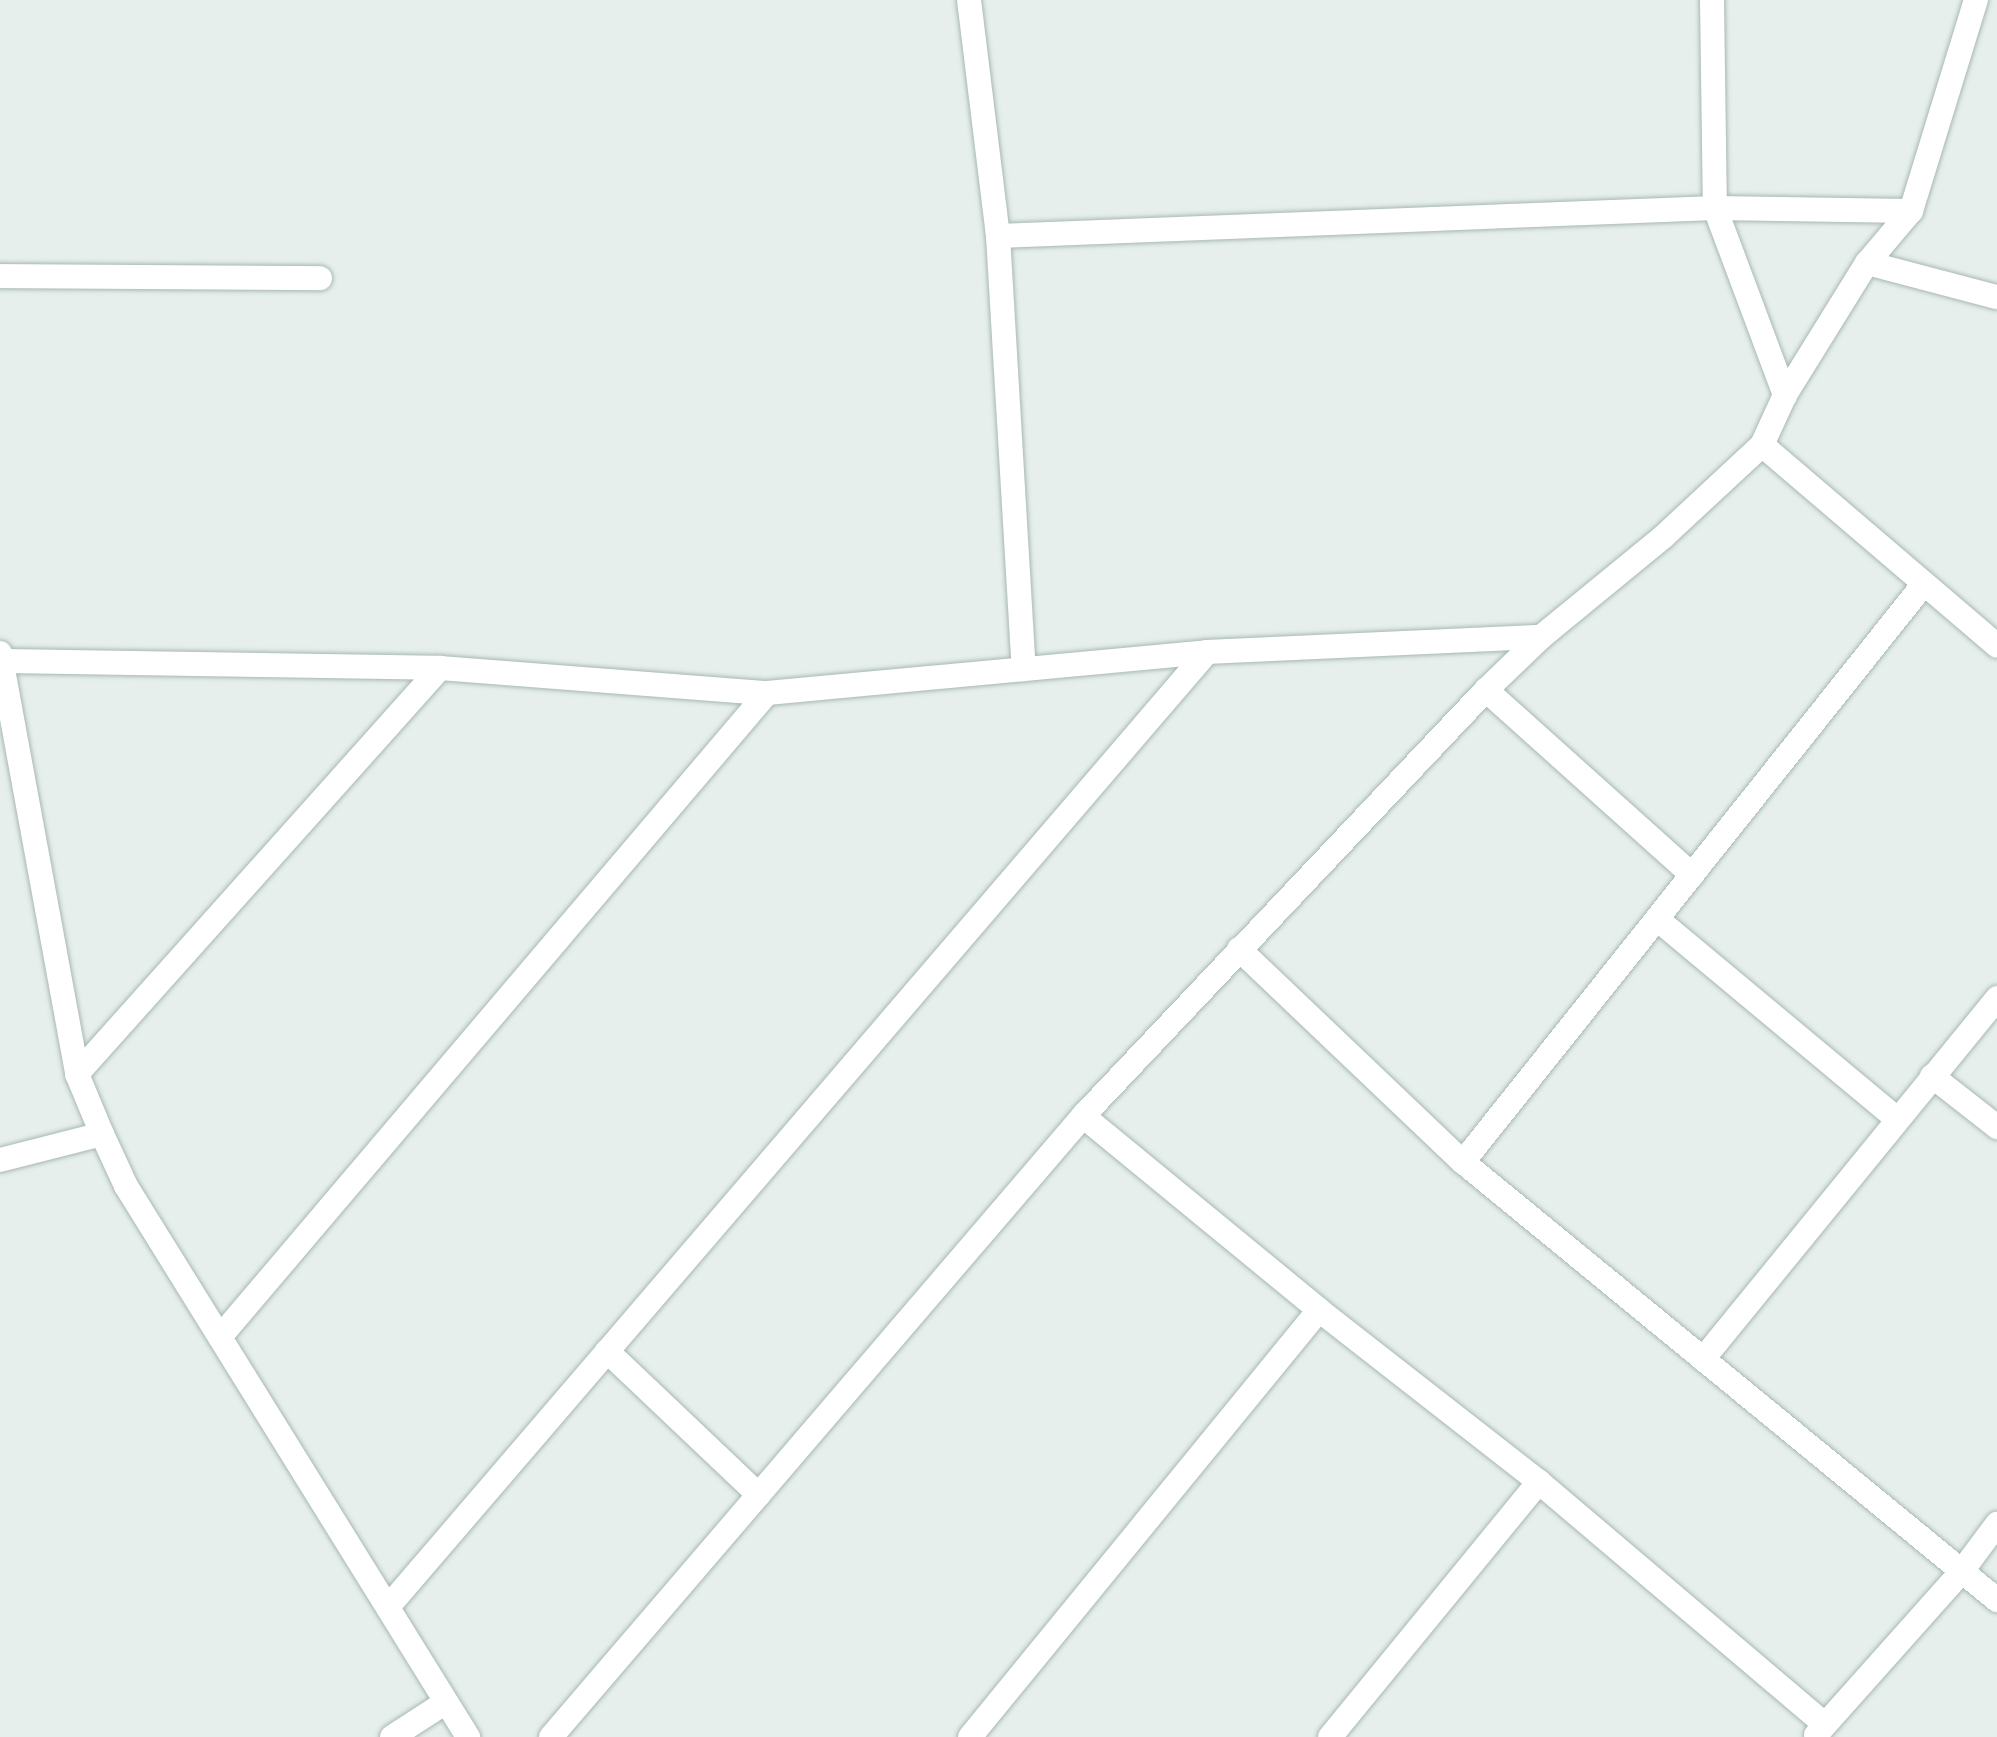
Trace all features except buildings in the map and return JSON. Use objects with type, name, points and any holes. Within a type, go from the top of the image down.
[{"type":"street","points":[[969,0],[998,236],[1024,669]]},
{"type":"street","points":[[1712,0],[1715,208],[1785,395]]},
{"type":"street","points":[[551,1737],[1083,1116],[1239,949],[1486,690],[1541,637],[1619,576],[1762,445],[1785,395],[1867,263],[1911,211],[1976,0]]},
{"type":"street","points":[[998,236],[1715,208],[1911,211]]},
{"type":"street","points":[[1867,263],[1997,297]]},
{"type":"street","points":[[0,276],[320,278]]},
{"type":"street","points":[[1762,445],[1997,646]]},
{"type":"street","points":[[1463,1162],[1923,585]]},
{"type":"street","points":[[468,1737],[126,1186],[102,1134],[77,1074],[1,657],[440,668],[767,693],[1207,652],[1541,637]]},
{"type":"street","points":[[388,1607],[1207,652]]},
{"type":"street","points":[[77,1074],[440,668]]},
{"type":"street","points":[[1486,690],[1692,875]]},
{"type":"street","points":[[220,1337],[767,693]]},
{"type":"street","points":[[1657,919],[1896,1118]]},
{"type":"street","points":[[1239,949],[1463,1162],[1997,1600]]},
{"type":"street","points":[[1703,1359],[1896,1118],[1997,998]]},
{"type":"street","points":[[1932,1076],[1997,1127]]},
{"type":"street","points":[[1083,1116],[1319,1310],[1539,1482],[1819,1731],[1962,1571],[1997,1524]]},
{"type":"street","points":[[0,1160],[102,1134]]},
{"type":"street","points":[[970,1737],[1319,1310]]},
{"type":"street","points":[[607,1351],[759,1495]]},
{"type":"street","points":[[1330,1737],[1539,1482]]},
{"type":"street","points":[[392,1737],[446,1702]]}]
